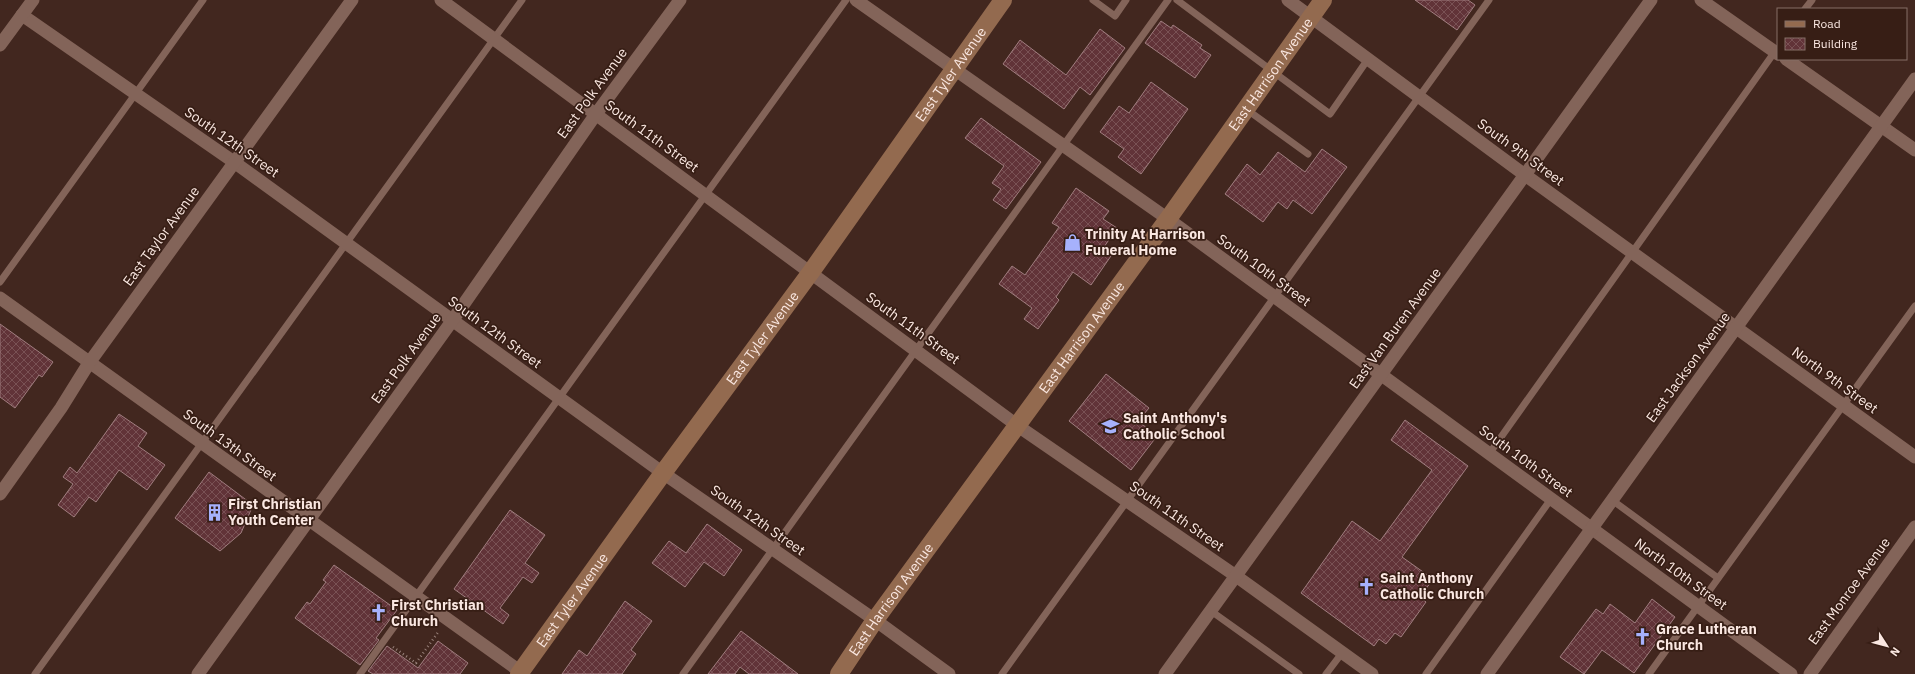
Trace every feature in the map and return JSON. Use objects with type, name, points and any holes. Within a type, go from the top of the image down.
[{"type":"main road","name":"East Tyler Avenue","points":[[520,673],[663,473],[811,272],[1003,0]]},
{"type":"main road","name":"East Harrison Avenue","points":[[839,674],[875,620],[1168,219],[1323,0]]},
{"type":"street","points":[[0,45],[33,0]]},
{"type":"street","name":"East Taylor Avenue","points":[[0,494],[60,408],[89,363],[352,0]]},
{"type":"street","name":"South 11th Street","points":[[442,0],[1018,426],[1236,576],[1372,674]]},
{"type":"street","name":"East Polk Avenue","points":[[198,674],[452,321],[596,114],[680,0]]},
{"type":"street","name":"South 10th Street","points":[[856,0],[1168,219],[1591,529]]},
{"type":"street","name":"South 9th Street","points":[[1288,0],[1525,176],[1736,327]]},
{"type":"street","name":"East Van Buren Avenue","points":[[1165,674],[1651,0]]},
{"type":"street","points":[[1701,0],[1777,51]]},
{"type":"street","name":"South 12th Street","points":[[22,15],[234,162],[663,473],[875,620],[949,674]]},
{"type":"street","points":[[1787,60],[1915,150]]},
{"type":"street","name":"East Jackson Avenue","points":[[1487,674],[1915,79]]},
{"type":"street","name":"South 13th Street","points":[[0,298],[520,673]]},
{"type":"street","name":"North 9th Street","points":[[1736,327],[1915,458]]},
{"type":"street","name":"East Monroe Avenue","points":[[1810,674],[1915,527]]},
{"type":"street","name":"North 10th Street","points":[[1591,529],[1791,674]]},
{"type":"lane","points":[[0,282],[45,222],[202,0]]},
{"type":"lane","points":[[35,674],[522,0]]},
{"type":"lane","points":[[360,674],[560,399],[846,0]]},
{"type":"lane","points":[[1093,0],[1115,16],[1126,0]]},
{"type":"lane","points":[[683,674],[1168,0]]},
{"type":"lane","points":[[1177,0],[1273,70],[1330,114],[1368,59]]},
{"type":"lane","points":[[1002,674],[1489,0]]},
{"type":"lane","points":[[1489,454],[1631,252],[1777,51]]},
{"type":"lane","points":[[1246,109],[1308,154]]},
{"type":"lane","points":[[1649,674],[1915,306]]},
{"type":"lane","points":[[1426,674],[1551,499]]},
{"type":"lane","points":[[1612,500],[1718,578]]},
{"type":"lane","points":[[1211,611],[1299,674]]},
{"type":"lane","points":[[1326,674],[1342,653]]},
{"type":"path","points":[[384,641],[415,664],[439,631]]},
{"type":"building","points":[[1415,0],[1468,0],[1475,5],[1457,30]]},
{"type":"building","points":[[1161,21],[1171,28],[1173,25],[1202,45],[1200,48],[1211,55],[1195,78],[1145,43]]},
{"type":"building","points":[[1100,29],[1125,48],[1090,95],[1080,87],[1064,109],[1003,64],[1020,40],[1066,75]]},
{"type":"building","points":[[1151,82],[1188,109],[1141,174],[1118,157],[1124,149],[1100,132],[1119,106],[1129,113]]},
{"type":"building","points":[[981,118],[1041,162],[1006,209],[993,200],[1001,189],[992,183],[1004,166],[965,138]]},
{"type":"building","points":[[1322,149],[1347,167],[1312,214],[1293,200],[1287,209],[1278,202],[1263,222],[1225,194],[1247,164],[1260,175],[1278,152],[1305,172]]},
{"type":"building","points":[[1076,188],[1109,211],[1103,219],[1117,228],[1104,247],[1113,253],[1091,285],[1073,272],[1056,297],[1059,300],[1038,329],[1024,319],[1032,308],[999,284],[1012,266],[1025,275],[1059,227],[1052,223]]},
{"type":"building","points":[[0,324],[53,362],[42,377],[39,375],[15,408],[0,397]]},
{"type":"building","points":[[1106,374],[1149,408],[1138,421],[1157,436],[1131,470],[1069,421]]},
{"type":"building","points":[[119,414],[147,433],[138,446],[165,465],[147,490],[119,470],[96,502],[89,497],[74,517],[58,505],[73,484],[63,477],[70,467],[77,473]]},
{"type":"building","name":"Saint Anthony Catholic Church","points":[[1405,420],[1468,466],[1402,557],[1433,579],[1420,597],[1426,602],[1401,637],[1395,633],[1386,644],[1379,639],[1374,646],[1301,593],[1352,521],[1380,541],[1432,470],[1391,440]]},
{"type":"building","name":"First Christian Youth Center","points":[[209,472],[253,505],[241,533],[220,551],[175,518]]},
{"type":"building","points":[[510,510],[545,535],[525,563],[539,573],[532,583],[523,577],[500,608],[509,615],[503,624],[454,589]]},
{"type":"building","points":[[707,524],[742,550],[724,576],[704,562],[685,587],[652,563],[669,541],[686,553]]},
{"type":"building","name":"First Christian Church","points":[[334,565],[397,610],[376,638],[379,640],[360,665],[295,618],[307,602],[310,604],[326,582],[323,580]]},
{"type":"building","points":[[1652,599],[1675,617],[1634,673],[1602,650],[1584,674],[1560,657],[1596,609],[1603,614],[1610,604],[1635,623]]},
{"type":"building","points":[[625,601],[652,621],[631,650],[636,654],[622,674],[562,674],[579,650],[587,656]]},
{"type":"building","points":[[741,631],[798,674],[749,674],[740,667],[735,674],[708,674]]},
{"type":"building","name":"First Christian Church","points":[[438,641],[468,663],[460,674],[373,674],[368,671],[387,646],[418,668]]},
{"type":"place","name":"Trinity At Harrison Funeral Home","points":[[1072,242]]},
{"type":"place","name":"Saint Anthony's Catholic School","points":[[1110,426]]},
{"type":"place","name":"First Christian Youth Center","points":[[215,512]]},
{"type":"place","name":"Saint Anthony Catholic Church","points":[[1367,586]]},
{"type":"place","name":"First Christian Church","points":[[378,613]]},
{"type":"place","name":"Grace Lutheran Church","points":[[1643,637]]}]
